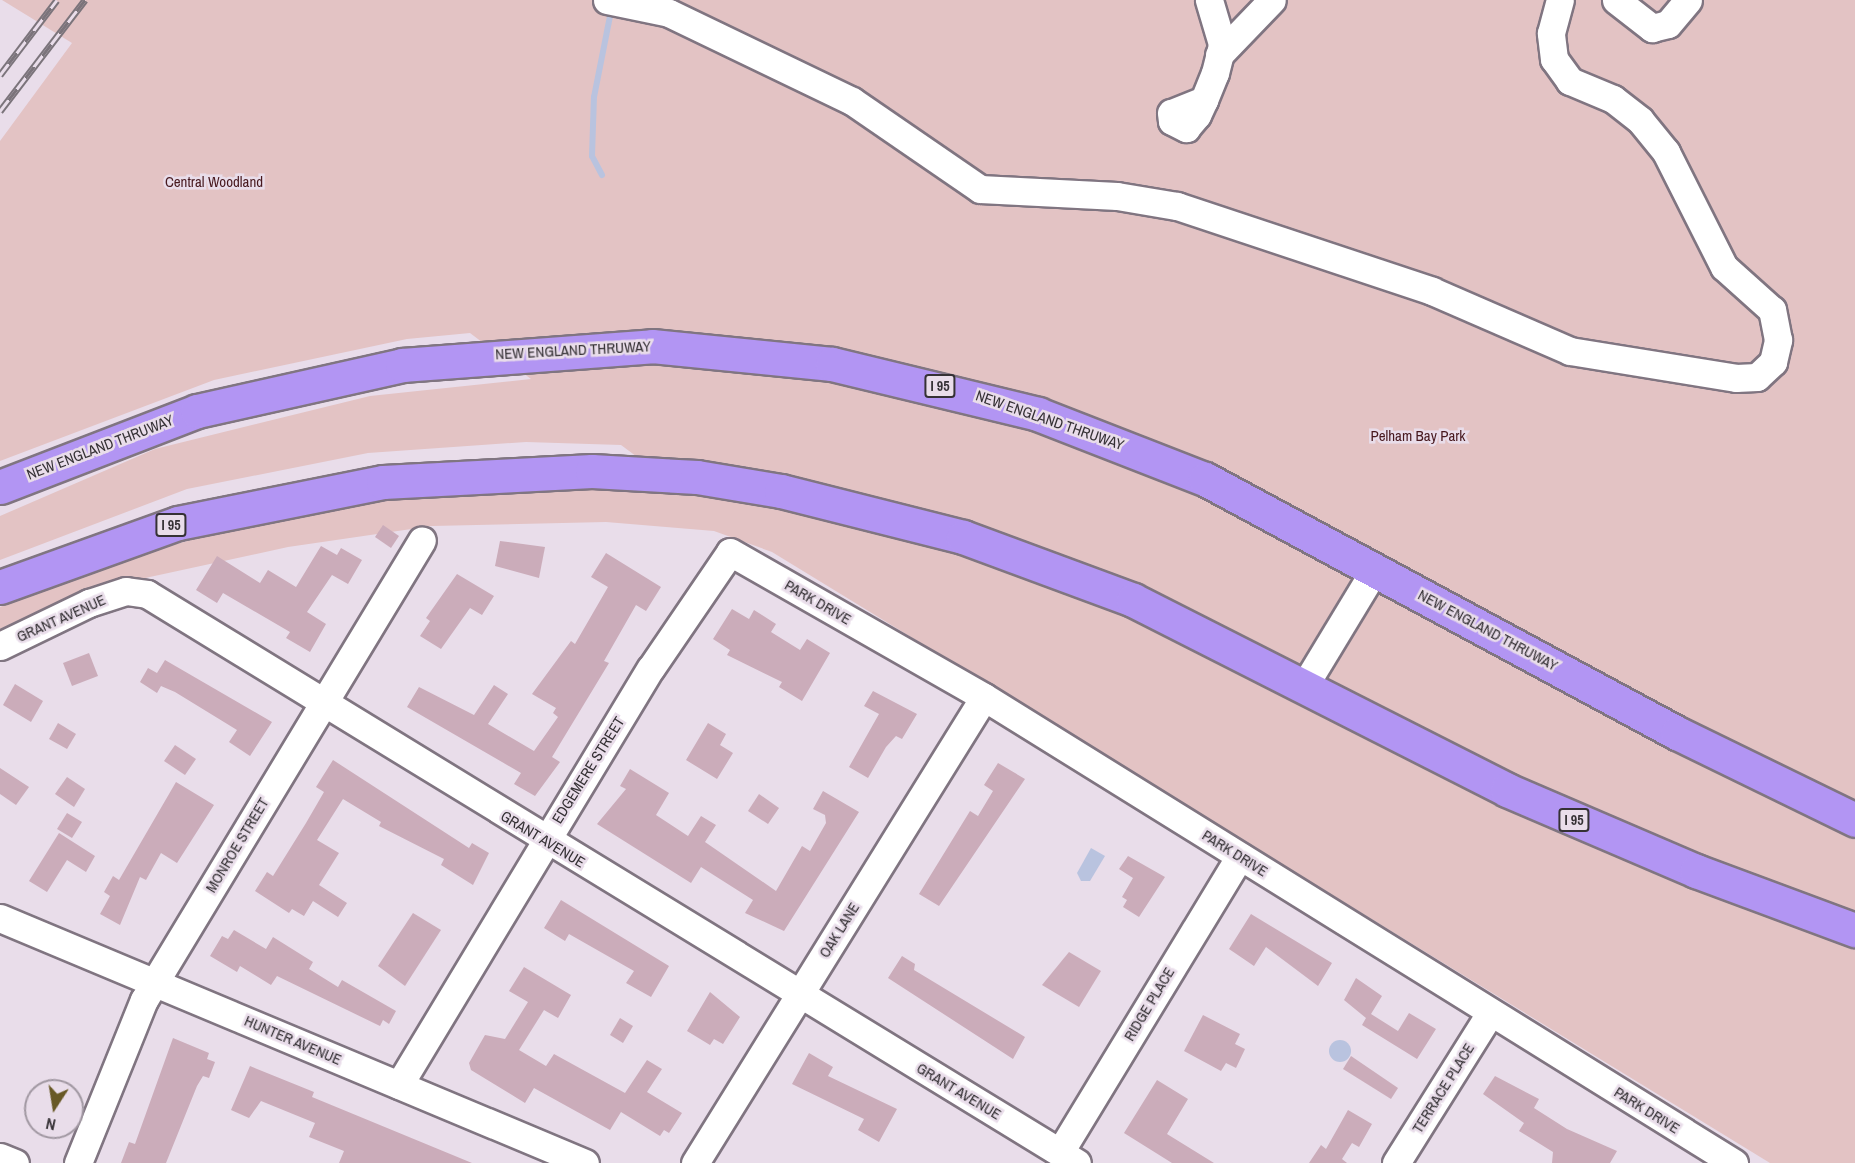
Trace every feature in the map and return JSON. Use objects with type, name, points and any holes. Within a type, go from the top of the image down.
[{"type":"highway","name":"NEW ENGLAND THRUWAY","points":[[0,487],[163,421],[333,376],[470,356],[682,348],[832,364],[1038,414],[1205,479],[1677,733],[1855,819]]},
{"type":"highway","name":"I 95","points":[[0,587],[178,523],[326,490],[499,472],[661,474],[781,491],[963,537],[1132,600],[1303,688],[1596,830],[1855,930]]},
{"type":"street","points":[[607,0],[669,13],[852,101],[981,189],[1106,195],[1177,206],[1432,291],[1570,351],[1757,377],[1773,362],[1778,340],[1772,310],[1724,267],[1666,152],[1640,120],[1613,99],[1570,81],[1554,59],[1551,33],[1560,0]]},
{"type":"street","points":[[1204,100],[1222,44],[1209,0]]},
{"type":"street","points":[[1219,55],[1272,0]]},
{"type":"street","points":[[1616,0],[1652,28],[1668,24],[1688,0]]},
{"type":"street","name":"MONROE STREET","points":[[78,1163],[154,982],[422,540]]},
{"type":"street","name":"PARK DRIVE","points":[[730,552],[984,697],[1734,1163]]},
{"type":"street","name":"EDGEMERE STREET","points":[[399,1085],[545,840],[730,552]]},
{"type":"street","points":[[1303,688],[1375,569]]},
{"type":"street","name":"GRANT AVENUE","points":[[0,645],[89,603],[138,592],[1068,1158]]},
{"type":"street","name":"OAK LANE","points":[[695,1163],[984,697]]},
{"type":"street","name":"RIDGE PLACE","points":[[1068,1158],[1240,856]]},
{"type":"street","name":"HUNTER AVENUE","points":[[0,918],[585,1163]]},
{"type":"street","name":"TERRACE PLACE","points":[[1396,1163],[1490,1013]]},
{"type":"street","points":[[0,1157],[15,1163]]},
{"type":"green space","name":"Pelham Bay Park","points":[[2,0],[1855,0],[1855,1163],[1770,1163],[772,552],[714,531],[606,522],[432,526],[288,547],[99,588],[0,629],[0,607],[100,566],[260,520],[388,498],[531,487],[686,493],[621,445],[526,442],[368,453],[187,489],[0,560],[0,516],[155,449],[370,396],[531,379],[470,333],[407,339],[214,380],[0,461],[0,141],[72,43]]},
{"type":"water","points":[[1091,848],[1105,856],[1090,881],[1081,881],[1077,873]]},
{"type":"water","points":[[1340,1040],[1348,1043],[1351,1051],[1348,1059],[1340,1062],[1332,1059],[1329,1051],[1332,1043]]},
{"type":"building","points":[[383,525],[399,536],[391,548],[375,537]]},
{"type":"building","points":[[500,541],[545,547],[539,578],[495,566]]},
{"type":"building","points":[[321,546],[337,555],[341,548],[362,560],[348,584],[332,575],[307,612],[326,624],[310,652],[286,638],[290,632],[223,593],[217,603],[196,590],[217,556],[260,583],[268,570],[296,587]]},
{"type":"building","points":[[606,553],[661,587],[646,611],[636,605],[604,661],[609,663],[552,757],[560,762],[535,796],[514,784],[521,773],[407,707],[419,687],[474,715],[494,685],[508,694],[488,724],[534,751],[558,717],[553,713],[556,708],[532,694],[571,641],[575,644],[608,587],[591,577]]},
{"type":"building","points":[[457,574],[494,596],[482,615],[470,608],[441,649],[420,636],[430,621],[426,618]]},
{"type":"building","points":[[732,609],[749,619],[754,610],[776,624],[771,632],[800,650],[807,639],[830,653],[802,701],[779,687],[782,682],[727,655],[730,650],[713,639]]},
{"type":"building","points":[[89,653],[98,676],[72,686],[63,663]]},
{"type":"building","points":[[165,660],[272,722],[250,756],[229,742],[237,730],[175,692],[161,686],[157,693],[140,682],[148,668],[157,673]]},
{"type":"building","points":[[15,684],[43,701],[31,722],[3,705]]},
{"type":"building","points":[[873,691],[917,714],[902,739],[896,736],[886,747],[868,778],[849,767],[879,714],[864,706]]},
{"type":"building","points":[[58,723],[76,734],[67,749],[49,739]]},
{"type":"building","points":[[708,723],[726,734],[720,745],[733,753],[717,779],[686,760]]},
{"type":"building","points":[[175,745],[196,759],[185,775],[164,761]]},
{"type":"building","points":[[333,760],[469,848],[472,843],[489,853],[473,885],[441,865],[444,859],[379,826],[381,822],[343,799],[317,840],[339,853],[319,885],[347,903],[338,917],[313,901],[304,916],[292,909],[289,913],[255,891],[267,872],[273,876],[306,823],[324,792],[316,787]]},
{"type":"building","points":[[998,763],[1025,779],[939,906],[919,894],[970,811],[978,816],[993,791],[984,785]]},
{"type":"building","points":[[0,768],[29,787],[16,805],[0,794]]},
{"type":"building","points":[[630,769],[669,793],[656,815],[688,836],[701,816],[716,825],[705,842],[776,891],[802,846],[810,851],[826,823],[825,815],[813,809],[823,791],[859,812],[784,931],[745,913],[753,900],[701,867],[691,883],[597,824],[626,789],[620,786]]},
{"type":"building","points":[[67,777],[85,789],[74,807],[55,794]]},
{"type":"building","points":[[176,782],[214,805],[177,863],[161,853],[146,880],[140,877],[120,925],[100,914],[110,896],[104,892],[113,876],[119,880]]},
{"type":"building","points":[[759,794],[779,808],[768,824],[748,811]]},
{"type":"building","points":[[67,813],[82,822],[72,838],[57,829]]},
{"type":"building","points":[[59,833],[95,856],[86,872],[67,860],[47,892],[29,881]]},
{"type":"building","points":[[1128,856],[1165,877],[1139,917],[1123,907],[1127,900],[1122,897],[1133,878],[1119,869]]},
{"type":"building","points":[[561,900],[669,966],[651,997],[626,983],[634,971],[569,934],[565,941],[544,928]]},
{"type":"building","points":[[413,913],[441,930],[405,986],[378,966]]},
{"type":"building","points":[[1251,914],[1332,963],[1318,986],[1266,947],[1254,966],[1229,949]]},
{"type":"building","points":[[234,930],[266,949],[273,937],[313,962],[309,969],[338,987],[342,980],[396,1011],[389,1024],[383,1020],[380,1026],[277,976],[271,985],[240,966],[237,972],[210,956],[222,936],[228,939]]},
{"type":"building","points":[[1069,952],[1101,971],[1079,1007],[1042,985]]},
{"type":"building","points":[[902,956],[915,964],[914,970],[1025,1037],[1013,1059],[888,978]]},
{"type":"building","points":[[524,967],[571,995],[558,1018],[544,1010],[519,1050],[546,1066],[554,1054],[625,1093],[647,1060],[662,1069],[647,1092],[682,1113],[669,1133],[664,1130],[660,1136],[621,1112],[610,1130],[534,1088],[525,1103],[471,1070],[469,1063],[485,1035],[505,1039],[528,1002],[509,991]]},
{"type":"building","points":[[1356,978],[1382,996],[1371,1014],[1398,1031],[1409,1013],[1436,1029],[1417,1059],[1362,1025],[1366,1018],[1344,1000]]},
{"type":"building","points":[[710,992],[740,1017],[723,1044],[714,1039],[710,1045],[687,1031]]},
{"type":"building","points":[[1203,1015],[1240,1034],[1235,1044],[1245,1049],[1236,1068],[1226,1063],[1221,1071],[1184,1051]]},
{"type":"building","points":[[620,1018],[633,1026],[623,1043],[610,1035]]},
{"type":"building","points":[[173,1038],[209,1053],[207,1059],[215,1062],[209,1078],[203,1076],[197,1086],[166,1163],[121,1163],[129,1142],[135,1144]]},
{"type":"building","points":[[809,1053],[833,1067],[828,1076],[897,1109],[879,1142],[858,1130],[864,1119],[792,1084]]},
{"type":"building","points":[[1351,1056],[1398,1088],[1391,1099],[1343,1069]]},
{"type":"building","points":[[250,1066],[314,1092],[312,1097],[472,1163],[339,1163],[344,1151],[309,1137],[315,1123],[261,1101],[249,1118],[231,1110]]},
{"type":"building","points":[[1495,1076],[1539,1099],[1534,1108],[1567,1129],[1617,1151],[1610,1163],[1552,1163],[1553,1152],[1519,1131],[1524,1123],[1483,1094]]},
{"type":"building","points":[[1157,1080],[1188,1099],[1167,1134],[1214,1163],[1172,1163],[1124,1133]]},
{"type":"building","points":[[1348,1110],[1372,1124],[1359,1147],[1352,1143],[1342,1159],[1347,1163],[1309,1163],[1321,1145],[1326,1149]]},
{"type":"waterway","points":[[602,175],[592,156],[594,97],[611,11]]},
{"type":"railway","points":[[0,75],[57,0]]},
{"type":"railway","points":[[0,111],[85,0]]},
{"type":"park label","name":"Central Woodland","points":[[214,182]]}]
